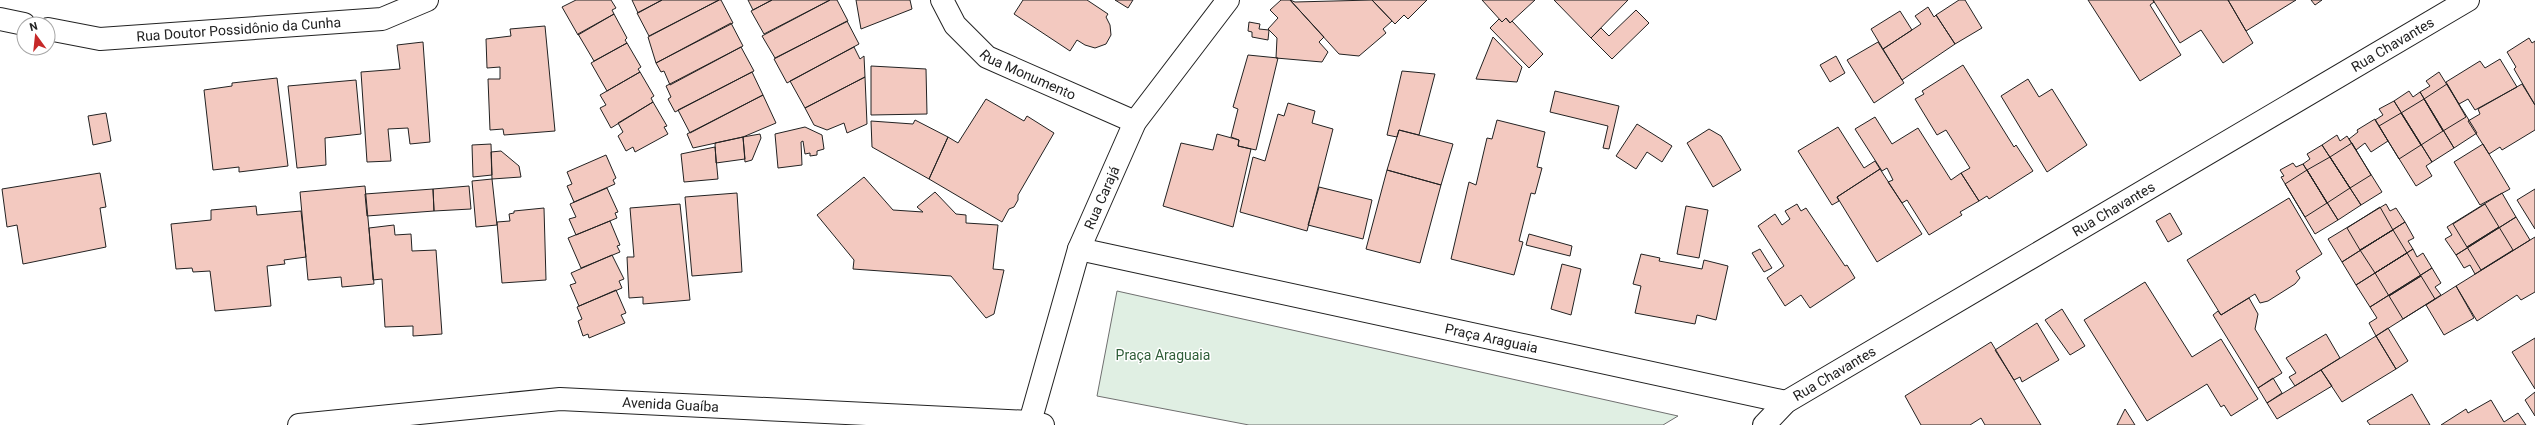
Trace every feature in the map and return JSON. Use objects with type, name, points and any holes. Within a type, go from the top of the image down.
[{"type":"street","name":"Rua Doutor Possidônio da Cunha","points":[[56,31],[100,39],[382,19],[427,0]]},
{"type":"street","name":"Rua Monumento","points":[[942,0],[954,25],[987,57],[1136,122]]},
{"type":"street","name":"Rua Carajá","points":[[1036,424],[1079,249],[1136,122],[1228,0]]},
{"type":"street","name":"Rua Chavantes","points":[[1764,425],[1786,402],[2468,0]]},
{"type":"street","points":[[0,19],[16,22]]},
{"type":"street","name":"Praça Araguaia","points":[[1079,249],[1786,402]]},
{"type":"street","name":"Avenida Guaíba","points":[[299,425],[560,399],[1036,424]]},
{"type":"green space","name":"Praça Araguaia","points":[[1117,291],[1678,416],[1663,425],[1249,425],[1097,396]]},
{"type":"building","points":[[576,0],[611,0],[616,8],[612,10],[614,14],[578,35],[562,7]]},
{"type":"building","points":[[632,0],[662,0],[638,13]]},
{"type":"building","points":[[662,0],[719,0],[649,36],[637,13]]},
{"type":"building","points":[[721,0],[733,23],[656,63],[648,37]]},
{"type":"building","points":[[748,0],[772,0],[753,10]]},
{"type":"building","points":[[772,0],[830,0],[764,34],[751,11]]},
{"type":"building","points":[[830,0],[837,0],[848,21],[775,58],[762,36]]},
{"type":"building","points":[[856,0],[910,0],[912,9],[861,29]]},
{"type":"building","points":[[1023,0],[1087,0],[1108,14],[1106,17],[1110,25],[1111,35],[1106,44],[1095,48],[1085,45],[1077,40],[1070,51],[1014,14]]},
{"type":"building","points":[[1115,0],[1133,0],[1128,8]]},
{"type":"building","points":[[1281,0],[1290,0],[1324,37],[1319,42],[1328,52],[1322,62],[1276,58],[1277,38],[1268,29],[1278,18],[1270,10]]},
{"type":"building","points":[[1290,0],[1295,2],[1372,0],[1392,21],[1383,29],[1386,33],[1359,56],[1339,54]]},
{"type":"building","points":[[1372,0],[1427,0],[1408,19],[1404,15],[1395,24]]},
{"type":"building","points":[[1482,0],[1535,0],[1510,23],[1506,18],[1502,22]]},
{"type":"building","points":[[1554,0],[1628,0],[1591,38]]},
{"type":"building","points":[[1959,0],[1965,0],[1982,28],[1955,44],[1936,15]]},
{"type":"building","points":[[2088,0],[2153,0],[2154,2],[2150,5],[2181,55],[2140,81]]},
{"type":"building","points":[[2153,0],[2228,0],[2253,43],[2223,63],[2201,30],[2180,43]]},
{"type":"building","points":[[2228,0],[2296,0],[2246,31]]},
{"type":"building","points":[[2311,0],[2322,0],[2315,5]]},
{"type":"building","points":[[1928,7],[1934,17],[1936,15],[1955,44],[1902,80],[1883,49],[1921,24],[1915,16]]},
{"type":"building","points":[[1636,10],[1649,23],[1612,59],[1591,38],[1601,28],[1609,36]]},
{"type":"building","points":[[1900,11],[1912,30],[1883,49],[1871,29]]},
{"type":"building","points":[[614,14],[627,38],[625,40],[627,43],[594,61],[578,34]]},
{"type":"building","points":[[1506,18],[1510,23],[1512,21],[1543,54],[1529,68],[1490,28],[1499,19],[1502,22]]},
{"type":"building","points":[[847,21],[859,44],[787,83],[774,59]]},
{"type":"building","points":[[1249,22],[1260,24],[1259,29],[1269,30],[1268,40],[1252,37],[1252,32],[1248,31]]},
{"type":"building","points":[[731,23],[743,46],[670,85],[664,71],[661,72],[656,63]]},
{"type":"building","points":[[545,26],[555,131],[504,135],[503,129],[490,130],[488,79],[500,79],[500,67],[487,68],[486,39],[511,36],[510,29]]},
{"type":"building","points":[[1493,37],[1522,67],[1517,82],[1476,79]]},
{"type":"building","points":[[2529,38],[2532,43],[2535,41],[2535,105],[2514,69],[2516,67],[2507,52]]},
{"type":"building","points":[[423,42],[430,142],[410,144],[408,128],[388,129],[391,161],[367,162],[361,72],[400,69],[397,45]]},
{"type":"building","points":[[1878,42],[1904,83],[1874,103],[1847,60]]},
{"type":"building","points":[[627,43],[641,67],[638,69],[640,72],[607,91],[591,63]]},
{"type":"building","points":[[741,47],[754,71],[675,112],[668,99],[671,97],[666,86]]},
{"type":"building","points":[[854,47],[860,59],[864,56],[865,77],[805,108],[790,81]]},
{"type":"building","points":[[1248,55],[1278,58],[1256,150],[1238,146],[1239,140],[1231,137],[1238,109],[1233,107]]},
{"type":"building","points":[[1836,56],[1845,73],[1830,82],[1820,65]]},
{"type":"building","points":[[2500,59],[2517,87],[2475,110],[2468,99],[2459,104],[2446,82],[2480,61],[2485,68]]},
{"type":"building","points":[[1963,65],[2014,147],[2016,145],[2033,171],[1989,199],[1987,196],[1979,201],[1961,173],[1970,168],[1946,130],[1937,135],[1915,99],[1924,94],[1922,91]]},
{"type":"building","points":[[871,66],[926,69],[927,114],[871,115]]},
{"type":"building","points":[[1402,71],[1435,74],[1419,135],[1399,130],[1397,137],[1387,135]]},
{"type":"building","points":[[640,72],[654,96],[651,98],[653,102],[611,128],[600,108],[606,105],[600,95]]},
{"type":"building","points":[[752,72],[763,95],[690,133],[678,110]]},
{"type":"building","points":[[2439,72],[2477,133],[2454,148],[2420,92],[2430,86],[2426,81]]},
{"type":"building","points":[[865,77],[867,124],[847,133],[844,123],[827,130],[814,125],[805,108]]},
{"type":"building","points":[[277,78],[288,166],[239,172],[239,167],[213,170],[204,90],[232,86],[232,83]]},
{"type":"building","points":[[2028,79],[2039,97],[2052,89],[2087,145],[2047,172],[2001,96]]},
{"type":"building","points":[[356,80],[361,134],[325,138],[326,165],[297,168],[288,86]]},
{"type":"building","points":[[2447,84],[2466,117],[2443,131],[2424,99]]},
{"type":"building","points":[[2522,84],[2535,105],[2535,130],[2502,150],[2500,147],[2489,154],[2468,121],[2480,114],[2478,109]]},
{"type":"building","points":[[1555,91],[1619,106],[1609,149],[1603,148],[1608,126],[1550,112]]},
{"type":"building","points":[[2409,91],[2413,97],[2420,92],[2454,148],[2432,162],[2394,101]]},
{"type":"building","points":[[763,95],[776,123],[743,137],[693,148],[687,134]]},
{"type":"building","points":[[986,99],[1024,121],[1027,116],[1054,133],[1018,195],[1018,200],[1014,207],[1009,209],[1002,222],[929,179],[948,137],[958,143]]},
{"type":"building","points":[[2424,99],[2443,131],[2421,145],[2401,113]]},
{"type":"building","points":[[2394,101],[2432,162],[2426,166],[2432,176],[2416,186],[2375,120],[2383,115],[2379,109]]},
{"type":"building","points":[[653,102],[667,126],[664,127],[668,134],[635,152],[633,147],[626,151],[618,136],[623,132],[618,123]]},
{"type":"building","points":[[1288,103],[1315,111],[1312,123],[1333,129],[1307,231],[1240,212],[1253,157],[1265,161],[1278,114],[1284,116]]},
{"type":"building","points":[[106,113],[111,141],[93,145],[88,116]]},
{"type":"building","points":[[2401,113],[2421,145],[2399,159],[2379,126]]},
{"type":"building","points":[[1875,117],[1892,144],[1918,128],[1951,180],[1961,173],[1979,201],[1960,212],[1962,215],[1929,235],[1907,200],[1902,203],[1888,182],[1893,180],[1887,168],[1882,171],[1855,129]]},
{"type":"building","points":[[2375,119],[2388,141],[2371,152],[2365,143],[2356,150],[2349,139],[2358,132],[2357,130]]},
{"type":"building","points":[[915,120],[948,137],[929,179],[872,147],[871,121],[913,124]]},
{"type":"building","points":[[1497,120],[1545,132],[1537,167],[1542,168],[1535,194],[1531,193],[1519,241],[1523,242],[1514,275],[1451,259],[1469,182],[1476,185],[1487,138],[1492,139]]},
{"type":"building","points":[[1637,124],[1672,146],[1662,162],[1647,152],[1636,169],[1616,156]]},
{"type":"building","points":[[805,127],[822,135],[824,149],[817,151],[817,155],[810,156],[810,153],[805,154],[803,141],[801,142],[802,165],[778,168],[775,134]]},
{"type":"building","points":[[1838,127],[1864,168],[1875,161],[1880,169],[1837,197],[1839,201],[1832,205],[1798,151]]},
{"type":"building","points":[[1709,129],[1721,136],[1741,170],[1713,187],[1687,143]]},
{"type":"building","points":[[1399,130],[1453,144],[1441,185],[1387,170]]},
{"type":"building","points":[[760,134],[761,138],[752,160],[745,162],[743,137]]},
{"type":"building","points":[[1217,134],[1239,140],[1238,146],[1251,149],[1233,227],[1163,206],[1181,143],[1213,150]]},
{"type":"building","points":[[2337,135],[2340,141],[2347,136],[2382,192],[2361,205],[2322,145]]},
{"type":"building","points":[[743,137],[745,159],[716,163],[715,143]]},
{"type":"building","points":[[2352,143],[2371,175],[2350,188],[2330,157]]},
{"type":"building","points":[[491,144],[492,175],[473,177],[472,145]]},
{"type":"building","points":[[2483,144],[2510,189],[2480,205],[2454,162]]},
{"type":"building","points":[[2322,145],[2361,205],[2338,220],[2303,164],[2310,159],[2307,154]]},
{"type":"building","points":[[715,147],[718,179],[684,182],[681,154]]},
{"type":"building","points":[[501,151],[519,166],[521,177],[492,179],[491,152]]},
{"type":"building","points":[[606,155],[616,178],[613,180],[615,184],[574,202],[567,186],[572,184],[567,172]]},
{"type":"building","points":[[2330,157],[2350,188],[2327,203],[2307,170]]},
{"type":"building","points":[[2293,163],[2296,167],[2303,164],[2338,220],[2315,234],[2281,177],[2284,176],[2280,170]]},
{"type":"building","points":[[1880,169],[1922,234],[1877,262],[1837,197]]},
{"type":"building","points":[[1387,170],[1441,185],[1420,263],[1366,249]]},
{"type":"building","points":[[2307,170],[2327,203],[2305,217],[2285,184]]},
{"type":"building","points":[[100,173],[106,207],[100,208],[106,247],[23,264],[17,225],[7,227],[2,189]]},
{"type":"building","points":[[864,177],[893,210],[923,212],[917,207],[935,192],[956,214],[966,215],[966,223],[998,225],[993,269],[1004,270],[994,314],[986,318],[951,276],[853,269],[854,260],[817,215]]},
{"type":"building","points":[[492,179],[497,225],[476,227],[472,181]]},
{"type":"building","points":[[365,186],[374,284],[342,287],[341,277],[308,280],[300,192]]},
{"type":"building","points":[[469,186],[471,209],[434,211],[433,189]]},
{"type":"building","points":[[1319,187],[1372,200],[1363,239],[1308,225]]},
{"type":"building","points":[[607,188],[618,212],[615,213],[617,218],[576,235],[569,219],[576,217],[570,204]]},
{"type":"building","points":[[433,189],[434,211],[367,216],[365,194]]},
{"type":"building","points":[[2535,189],[2535,229],[2517,200]]},
{"type":"building","points":[[737,193],[742,272],[692,276],[685,197]]},
{"type":"building","points":[[2502,193],[2516,217],[2456,255],[2445,239],[2452,235],[2447,227]]},
{"type":"building","points":[[2289,198],[2322,254],[2296,271],[2300,278],[2295,284],[2268,301],[2260,303],[2255,294],[2221,315],[2187,260]]},
{"type":"building","points":[[680,204],[690,300],[643,304],[643,297],[629,298],[627,257],[634,257],[630,208]]},
{"type":"building","points":[[1797,204],[1801,211],[1806,208],[1845,266],[1847,265],[1855,278],[1810,308],[1801,295],[1785,306],[1767,278],[1784,266],[1758,226],[1775,214],[1782,225],[1790,219],[1785,211]]},
{"type":"building","points":[[2386,204],[2390,211],[2396,208],[2405,222],[2342,262],[2328,239]]},
{"type":"building","points":[[2485,204],[2499,227],[2467,247],[2453,224]]},
{"type":"building","points":[[256,206],[257,215],[301,211],[306,257],[284,260],[285,264],[267,266],[271,306],[215,311],[210,271],[193,272],[192,268],[176,269],[171,224],[211,220],[211,210]]},
{"type":"building","points":[[1686,206],[1708,210],[1699,258],[1677,254]]},
{"type":"building","points":[[2380,207],[2393,230],[2360,250],[2347,228]]},
{"type":"building","points":[[544,208],[546,280],[502,283],[497,222],[510,221],[509,214],[514,213],[514,211]]},
{"type":"building","points":[[2170,213],[2182,234],[2168,242],[2156,221]]},
{"type":"building","points":[[2516,217],[2530,240],[2475,274],[2470,265],[2464,268],[2456,255]]},
{"type":"building","points":[[610,221],[620,245],[617,246],[620,252],[581,268],[568,238]]},
{"type":"building","points":[[2405,222],[2414,238],[2408,241],[2413,249],[2356,285],[2342,262]]},
{"type":"building","points":[[394,225],[395,235],[411,234],[412,251],[436,250],[442,334],[413,336],[413,326],[385,327],[382,279],[373,280],[369,228]]},
{"type":"building","points":[[2499,227],[2513,250],[2481,270],[2467,247]]},
{"type":"building","points":[[2393,230],[2407,253],[2375,273],[2360,250]]},
{"type":"building","points":[[1529,234],[1572,246],[1570,256],[1526,245]]},
{"type":"building","points":[[2535,237],[2535,292],[2521,300],[2517,295],[2477,321],[2456,286]]},
{"type":"building","points":[[1760,249],[1772,268],[1764,272],[1752,253]]},
{"type":"building","points":[[2413,249],[2417,257],[2423,253],[2432,268],[2370,307],[2356,285]]},
{"type":"building","points":[[2407,253],[2421,276],[2389,296],[2375,273]]},
{"type":"building","points":[[1641,254],[1660,258],[1659,261],[1702,269],[1704,260],[1728,266],[1716,320],[1697,315],[1695,324],[1635,313],[1641,286],[1633,284]]},
{"type":"building","points":[[612,255],[624,279],[619,281],[622,288],[579,306],[570,285],[576,283],[571,273]]},
{"type":"building","points":[[1562,264],[1581,269],[1571,315],[1551,309]]},
{"type":"building","points":[[2432,268],[2441,283],[2435,287],[2441,295],[2376,336],[2369,323],[2377,318],[2370,307]]},
{"type":"building","points":[[2421,276],[2435,299],[2403,319],[2389,296]]},
{"type":"building","points":[[2145,282],[2192,357],[2221,339],[2258,399],[2231,416],[2224,405],[2221,407],[2207,384],[2147,421],[2084,320]]},
{"type":"building","points":[[2456,286],[2474,318],[2444,335],[2426,305]]},
{"type":"building","points":[[616,290],[626,313],[621,315],[625,323],[589,338],[588,334],[583,336],[578,321],[582,319],[577,307]]},
{"type":"building","points":[[2249,298],[2258,314],[2255,329],[2282,373],[2258,388],[2213,315],[2218,311],[2221,315]]},
{"type":"building","points":[[2062,309],[2085,346],[2070,355],[2045,320]]},
{"type":"building","points":[[2037,323],[2059,360],[2022,382],[2020,377],[2014,380],[1995,350]]},
{"type":"building","points":[[2388,328],[2408,361],[2396,369],[2376,336]]},
{"type":"building","points":[[2326,334],[2340,358],[2295,386],[2289,377],[2296,373],[2286,358]]},
{"type":"building","points":[[2376,336],[2396,369],[2342,402],[2321,370]]},
{"type":"building","points":[[2535,338],[2535,389],[2512,352]]},
{"type":"building","points":[[1991,342],[2041,425],[1985,425],[1981,418],[1970,425],[1921,425],[1905,396]]},
{"type":"building","points":[[2321,370],[2332,386],[2277,419],[2267,403]]},
{"type":"building","points":[[2273,378],[2282,393],[2267,403],[2258,388]]},
{"type":"building","points":[[2535,392],[2535,416],[2525,400]]},
{"type":"building","points":[[2412,394],[2430,425],[2370,425],[2367,421]]},
{"type":"building","points":[[2491,400],[2504,422],[2518,413],[2526,425],[2441,425],[2466,409],[2468,413]]},
{"type":"building","points":[[2125,409],[2135,425],[2117,425]]}]
